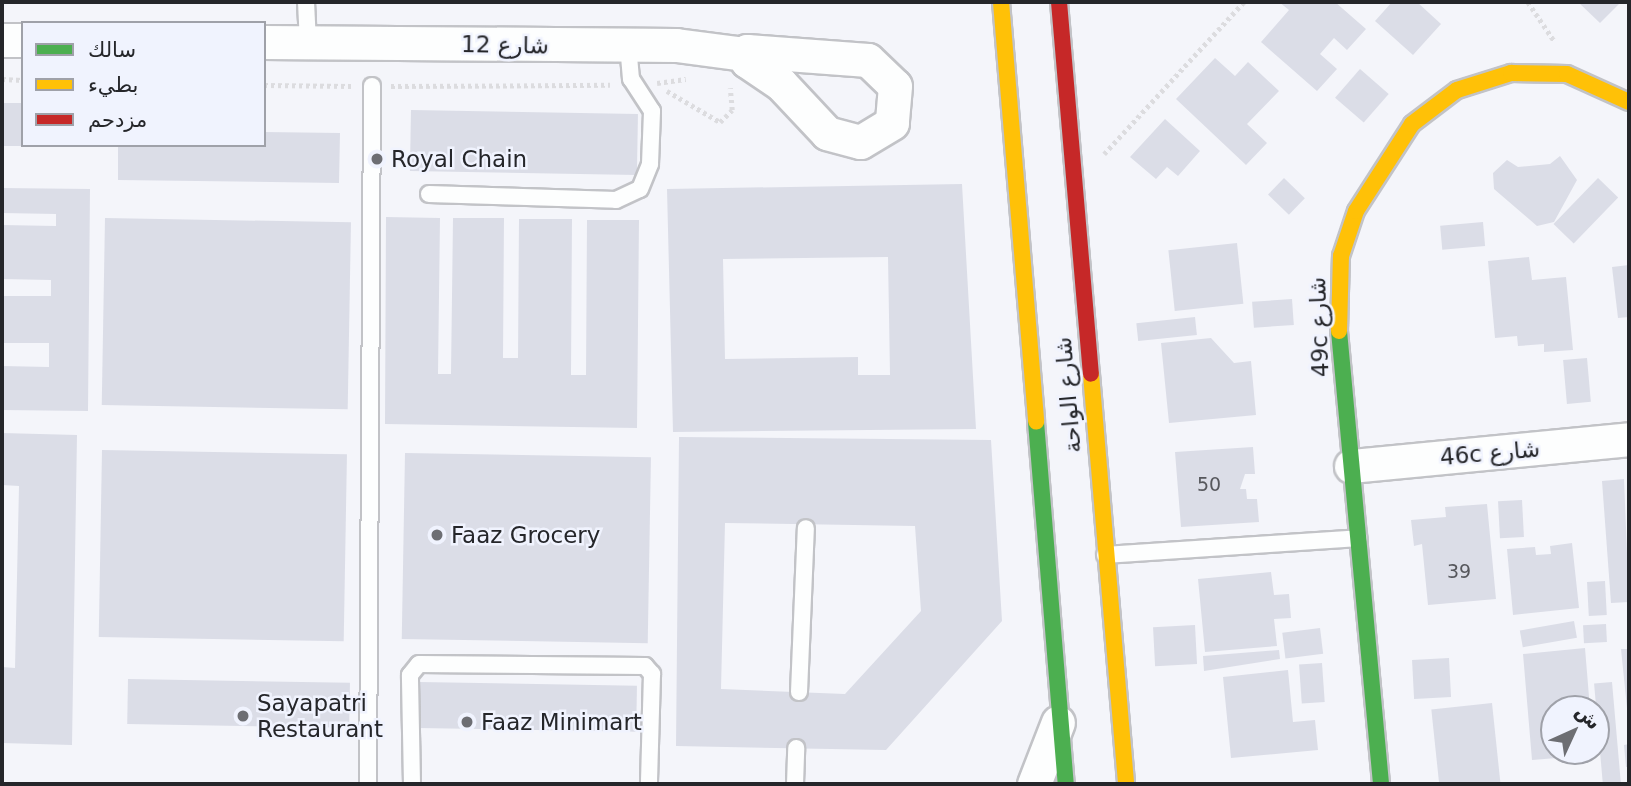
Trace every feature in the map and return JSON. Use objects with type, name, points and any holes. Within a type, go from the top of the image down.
[{"type":"street","name":"شارع الواحة","points":[[1001,2],[1066,784]]},
{"type":"street","name":"شارع الواحة","points":[[1059,2],[1072,188],[1126,784]]},
{"type":"street","points":[[2,40],[21,40]]},
{"type":"street","name":"شارع 12","points":[[266,43],[628,46],[745,54]]},
{"type":"street","name":"49c شارع","points":[[1381,784],[1336,303],[1341,256],[1356,211],[1412,124],[1457,90],[1511,73],[1567,74],[1629,102]]},
{"type":"street","name":"46c شارع","points":[[1351,466],[1629,439]]},
{"type":"street","points":[[1034,784],[1060,713]]},
{"type":"lane","points":[[306,2],[308,43]]},
{"type":"lane","points":[[429,194],[629,196],[650,164],[652,111],[635,85],[628,46]]},
{"type":"lane","points":[[368,784],[372,86]]},
{"type":"lane","points":[[799,692],[806,528]]},
{"type":"lane","points":[[1105,555],[1358,538]]},
{"type":"lane","points":[[412,784],[410,675],[425,664],[645,666],[652,674],[649,784]]},
{"type":"lane","points":[[796,748],[796,784]]},
{"type":"path","points":[[1072,188],[1244,2]]},
{"type":"path","points":[[1528,2],[1551,33],[1567,74]]},
{"type":"path","points":[[266,85],[635,85],[696,77]]},
{"type":"path","points":[[2,79],[21,80]]},
{"type":"path","points":[[657,83],[720,122],[735,96],[726,81]]},
{"type":"building","points":[[1279,2],[1335,2],[1366,29],[1347,50],[1334,38],[1320,54],[1337,69],[1317,91],[1261,42],[1289,10]]},
{"type":"building","points":[[1392,2],[1417,2],[1441,24],[1413,55],[1375,21]]},
{"type":"building","points":[[1578,2],[1621,2],[1600,23]]},
{"type":"building","points":[[1215,58],[1235,76],[1248,62],[1279,91],[1247,124],[1267,143],[1246,165],[1176,99]]},
{"type":"building","points":[[1360,69],[1389,94],[1364,123],[1335,98]]},
{"type":"building","points":[[2,103],[21,103],[21,146],[2,146]]},
{"type":"building","points":[[411,110],[638,114],[637,175],[410,171]]},
{"type":"building","points":[[1165,119],[1200,151],[1178,176],[1167,167],[1156,179],[1130,157]]},
{"type":"building","points":[[266,132],[340,133],[339,183],[118,180],[118,147],[266,147]]},
{"type":"building","points":[[1560,156],[1577,180],[1554,222],[1537,226],[1494,189],[1493,173],[1507,160],[1518,167],[1550,164]]},
{"type":"building","points":[[1284,178],[1305,198],[1289,215],[1268,195]]},
{"type":"building","points":[[1598,178],[1618,197],[1574,243],[1554,224]]},
{"type":"building","points":[[962,184],[976,429],[673,432],[667,189]],"holes":[[[888,257],[890,375],[858,375],[858,357],[725,359],[723,259]]]},
{"type":"building","points":[[2,188],[90,189],[88,411],[2,410],[2,366],[49,367],[49,343],[2,343],[2,296],[51,296],[51,280],[2,279],[2,225],[56,226],[56,214],[2,213]]},
{"type":"building","points":[[386,217],[440,218],[438,374],[451,374],[453,218],[504,218],[503,358],[518,358],[519,219],[572,219],[571,375],[586,375],[587,220],[639,220],[637,428],[385,424]]},
{"type":"building","points":[[105,218],[351,222],[348,409],[102,405]]},
{"type":"building","points":[[1483,222],[1485,246],[1442,250],[1440,226]]},
{"type":"building","points":[[1237,243],[1243,304],[1175,311],[1168,250]]},
{"type":"building","points":[[1529,257],[1532,280],[1566,277],[1573,350],[1544,352],[1544,344],[1518,346],[1517,336],[1495,338],[1488,261]]},
{"type":"building","points":[[1629,265],[1629,317],[1618,318],[1612,267]]},
{"type":"building","points":[[1292,299],[1294,325],[1254,328],[1252,302]]},
{"type":"building","points":[[1195,317],[1197,335],[1138,341],[1136,323]]},
{"type":"building","points":[[1211,338],[1234,363],[1251,361],[1256,415],[1169,423],[1161,343]]},
{"type":"building","points":[[1587,358],[1591,402],[1567,404],[1563,360]]},
{"type":"building","points":[[2,433],[77,435],[72,745],[2,743],[2,667],[15,668],[19,486],[2,485]]},
{"type":"building","points":[[679,437],[991,440],[1002,621],[886,750],[676,746]],"holes":[[[725,523],[915,526],[921,611],[845,694],[721,689]]]},
{"type":"building","points":[[1253,447],[1255,474],[1245,474],[1240,489],[1246,489],[1247,499],[1257,499],[1259,522],[1181,527],[1175,452]]},
{"type":"building","points":[[102,450],[347,454],[344,641],[99,637]]},
{"type":"building","points":[[405,453],[651,457],[648,643],[402,639]]},
{"type":"building","points":[[1624,479],[1629,602],[1611,603],[1602,481]]},
{"type":"building","points":[[1522,500],[1524,537],[1500,538],[1498,501]]},
{"type":"building","points":[[1487,504],[1496,599],[1428,605],[1422,544],[1414,546],[1411,520],[1446,517],[1445,507]]},
{"type":"building","points":[[1572,543],[1579,608],[1513,615],[1507,549],[1535,547],[1536,555],[1551,554],[1550,546]]},
{"type":"building","points":[[1271,572],[1274,595],[1289,594],[1291,618],[1274,619],[1277,646],[1205,652],[1198,579]]},
{"type":"building","points":[[1605,581],[1607,615],[1589,616],[1587,582]]},
{"type":"building","points":[[1574,621],[1577,638],[1523,647],[1520,631]]},
{"type":"building","points":[[1606,624],[1607,642],[1584,643],[1583,625]]},
{"type":"building","points":[[1195,625],[1197,664],[1155,666],[1153,627]]},
{"type":"building","points":[[1320,628],[1323,654],[1285,658],[1282,633]]},
{"type":"building","points":[[1585,648],[1589,695],[1540,695],[1540,759],[1532,760],[1523,654]]},
{"type":"building","points":[[1621,649],[1629,649],[1627,708]]},
{"type":"building","points":[[1279,650],[1280,659],[1204,671],[1203,656]]},
{"type":"building","points":[[1449,658],[1451,697],[1414,699],[1412,660]]},
{"type":"building","points":[[1322,663],[1325,702],[1302,704],[1299,665]]},
{"type":"building","points":[[1288,670],[1293,722],[1315,720],[1318,750],[1231,758],[1223,677]]},
{"type":"building","points":[[128,679],[350,683],[349,728],[127,724]]},
{"type":"building","points":[[419,682],[637,686],[636,732],[418,728]]},
{"type":"building","points":[[1612,682],[1621,784],[1603,784],[1601,765],[1610,765],[1610,695],[1595,695],[1594,684]]},
{"type":"building","points":[[1492,703],[1500,784],[1439,784],[1431,709]]},
{"type":"building","points":[[1629,744],[1629,767],[1626,767],[1624,745]]},
{"type":"traffic: fast","points":[[1339,331],[1381,784]]},
{"type":"traffic: fast","points":[[1036,422],[1066,784]]},
{"type":"traffic: slow","points":[[1001,2],[1036,422]]},
{"type":"traffic: slow","points":[[1339,331],[1341,256],[1356,211],[1412,124],[1457,90],[1511,73],[1567,74],[1629,102]]},
{"type":"traffic: slow","points":[[1091,374],[1126,784]]},
{"type":"traffic: jam","points":[[1059,2],[1091,374]]},
{"type":"place","name":"Royal Chain","points":[[377,159]]},
{"type":"place","name":"Faaz Grocery","points":[[437,535]]},
{"type":"place","name":"Sayapatri Restaurant","points":[[243,716]]},
{"type":"place","name":"Faaz Minimart","points":[[467,722]]}]
